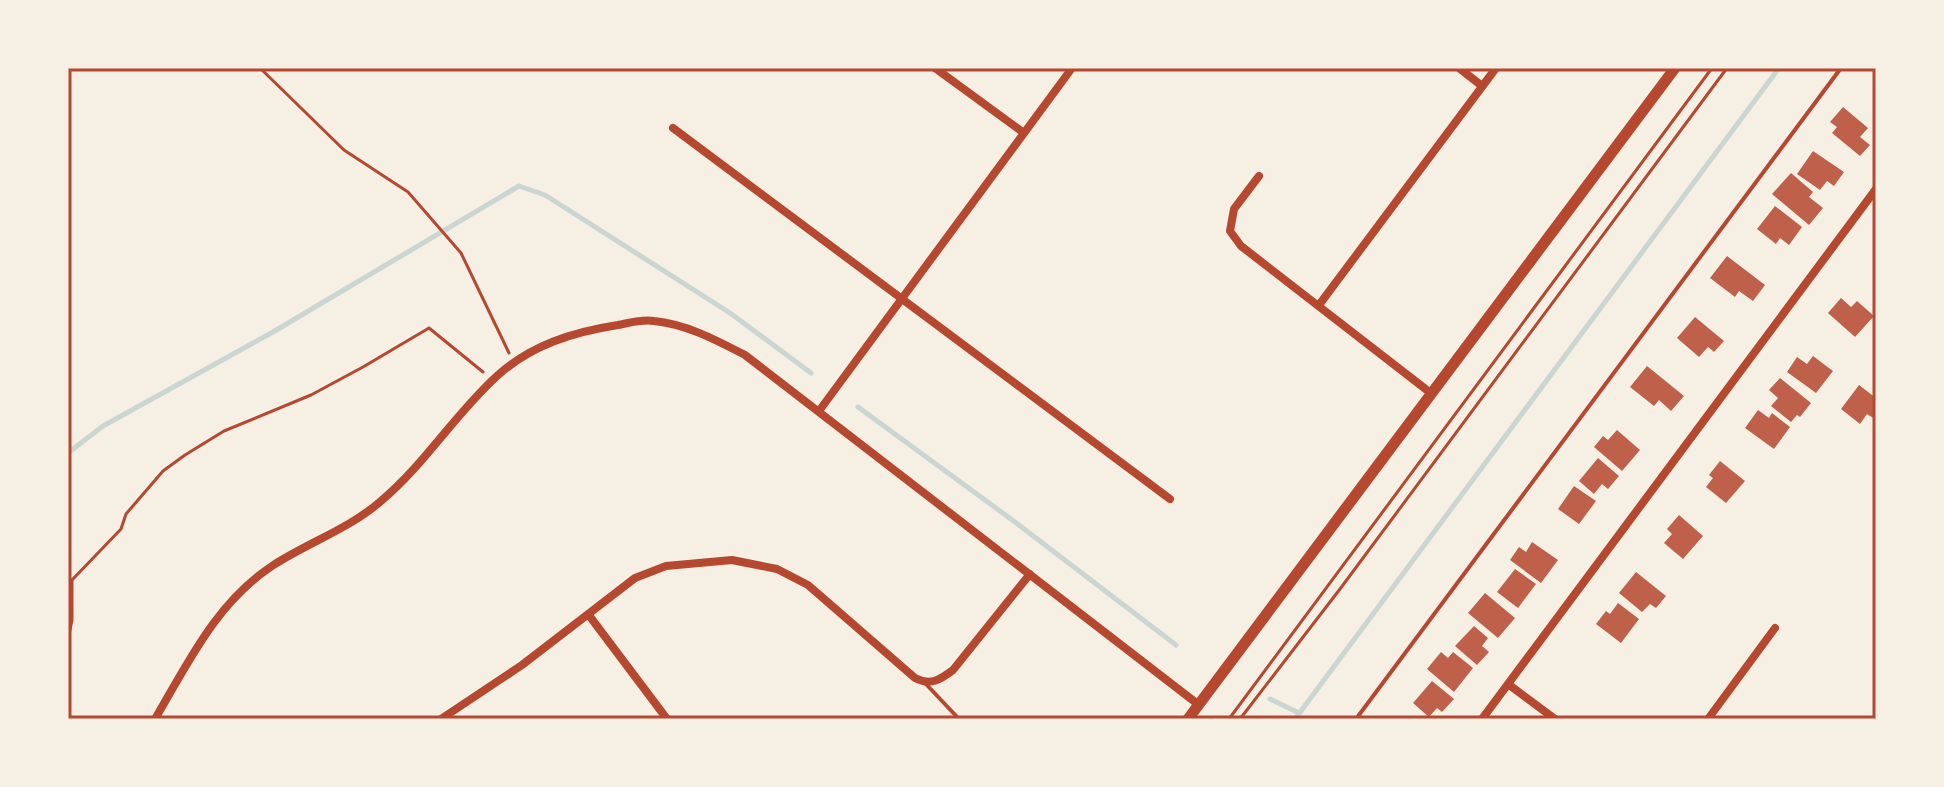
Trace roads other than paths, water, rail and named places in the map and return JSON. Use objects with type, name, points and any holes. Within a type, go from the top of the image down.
[{"type":"main road","points":[[1188,719],[1675,68]]},
{"type":"street","points":[[935,68],[1024,133]]},
{"type":"street","points":[[819,411],[1072,68]]},
{"type":"street","points":[[1459,68],[1482,86]]},
{"type":"street","points":[[1319,305],[1496,68]]},
{"type":"street","points":[[673,128],[1170,499]]},
{"type":"street","points":[[1259,176],[1234,209],[1230,231],[1241,246],[1432,394]]},
{"type":"street","points":[[1482,719],[1875,193]]},
{"type":"street","points":[[155,719],[215,620],[238,593],[272,566],[379,503],[410,475],[492,382],[514,363],[562,337],[643,321],[681,327],[734,349],[819,411],[1199,705]]},
{"type":"street","points":[[441,719],[522,665],[635,578],[666,566],[732,560],[777,569],[808,585],[915,678],[925,683],[939,681],[953,670],[1030,574]]},
{"type":"street","points":[[588,614],[667,719]]},
{"type":"street","points":[[1708,719],[1775,628]]},
{"type":"street","points":[[1508,684],[1555,719]]},
{"type":"lane","points":[[1356,719],[1841,68]]},
{"type":"lane","points":[[925,683],[959,719]]},
{"type":"waterway","points":[[1295,719],[1779,68]]},
{"type":"waterway","points":[[68,453],[103,426],[273,332],[519,186],[545,195],[730,313],[811,373]]},
{"type":"waterway","points":[[858,407],[1176,645]]},
{"type":"waterway","points":[[1270,699],[1299,713]]}]
